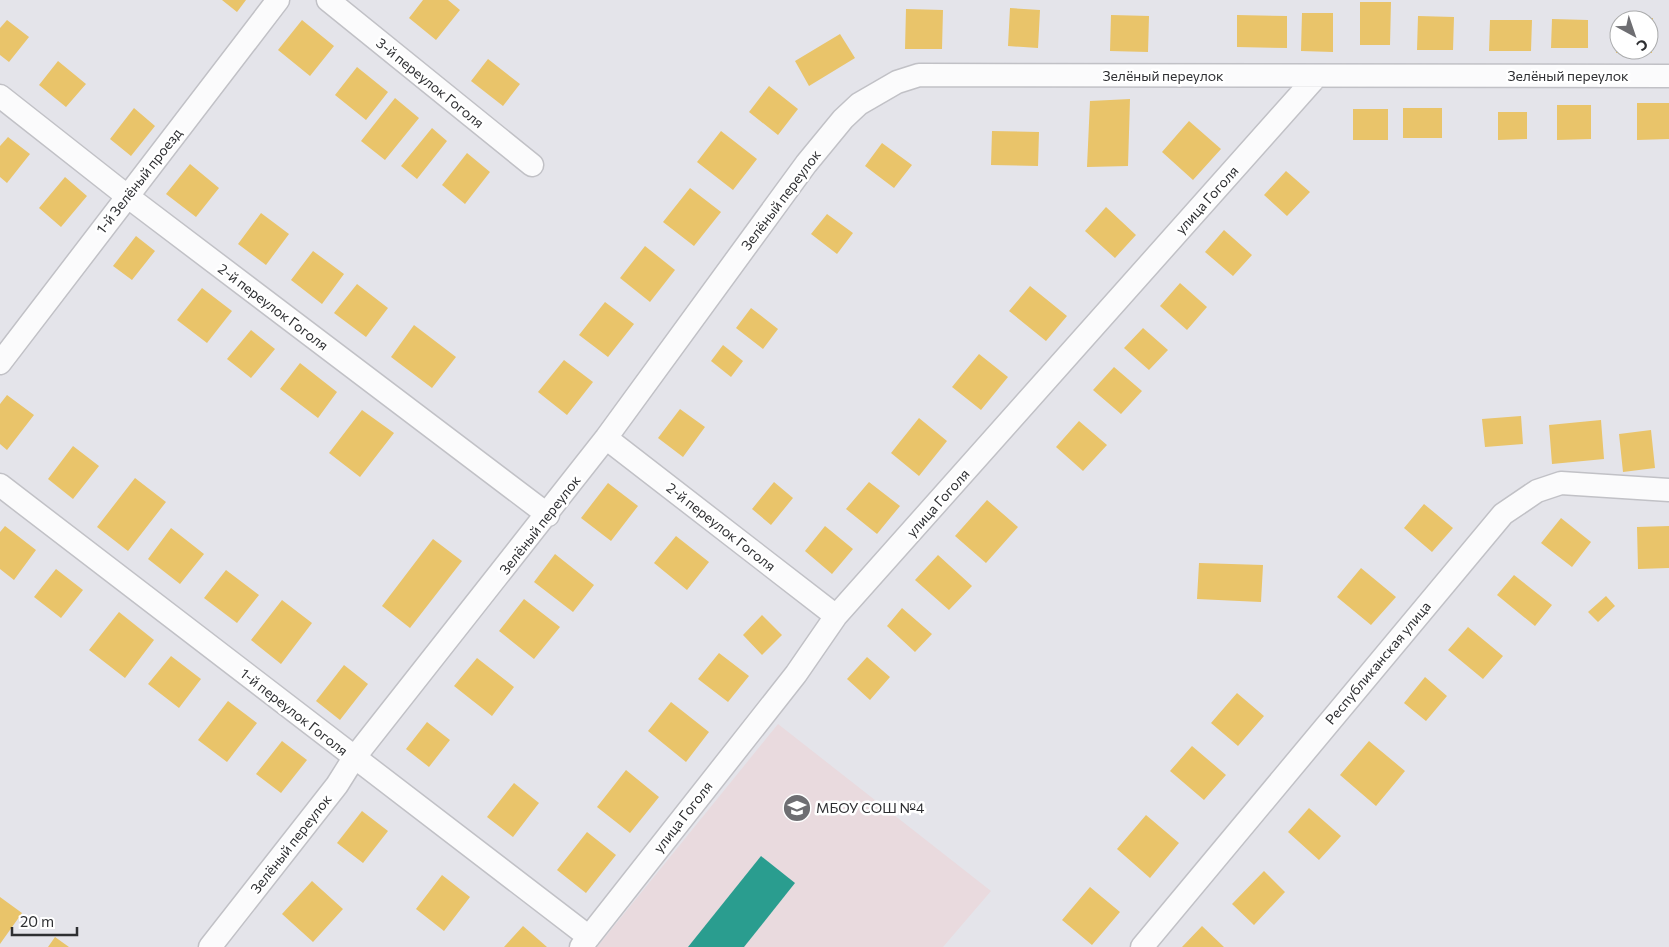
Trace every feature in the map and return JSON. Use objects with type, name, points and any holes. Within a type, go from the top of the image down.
[{"type":"street","name":"1-й Зелёный проезд","points":[[0,362],[278,0]]},
{"type":"street","name":"3-й переулок Гоголя","points":[[328,0],[532,165]]},
{"type":"street","name":"Зелёный переулок","points":[[210,947],[337,785],[354,758],[548,515],[806,164],[843,120],[859,104],[877,92],[897,82],[919,75],[1669,76]]},
{"type":"street","name":"улица Гоголя","points":[[585,942],[796,674],[836,616],[1316,77]]},
{"type":"street","name":"2-й переулок Гоголя","points":[[0,96],[127,196],[548,515]]},
{"type":"street","name":"2-й переулок Гоголя","points":[[606,438],[836,616]]},
{"type":"street","name":"Республиканская улица","points":[[1142,947],[1503,514],[1537,491],[1561,483],[1669,490]]},
{"type":"street","name":"1-й переулок Гоголя","points":[[0,486],[354,758],[585,942]]},
{"type":"shaded area","name":"МБОУ СОШ №4","points":[[778,724],[991,891],[943,947],[597,947]]},
{"type":"building: Жильё","points":[[222,0],[246,0],[237,12]]},
{"type":"building: Жильё","points":[[423,0],[448,0],[460,10],[436,40],[409,18]]},
{"type":"building: Жильё","points":[[1360,2],[1391,2],[1390,45],[1360,45]]},
{"type":"building: Жильё","points":[[1010,8],[1040,10],[1038,48],[1008,46]]},
{"type":"building: Жильё","points":[[906,9],[943,10],[942,49],[905,49]]},
{"type":"building: Жильё","points":[[1302,13],[1333,13],[1333,52],[1301,51]]},
{"type":"building: Жильё","points":[[1111,15],[1149,16],[1148,52],[1110,51]]},
{"type":"building: Жильё","points":[[1237,15],[1287,16],[1287,48],[1237,47]]},
{"type":"building: Жильё","points":[[1418,16],[1454,17],[1453,50],[1417,50]]},
{"type":"building: Жильё","points":[[1552,19],[1588,20],[1588,48],[1551,48]]},
{"type":"building: Жильё","points":[[7,20],[29,37],[9,62],[0,55],[0,28]]},
{"type":"building: Жильё","points":[[302,20],[334,46],[310,76],[278,50]]},
{"type":"building: Жильё","points":[[1490,20],[1532,20],[1531,51],[1489,51]]},
{"type":"building: Жильё","points":[[840,34],[855,58],[809,86],[795,61]]},
{"type":"building: Жильё","points":[[488,59],[520,84],[503,106],[471,81]]},
{"type":"building: Жильё","points":[[58,61],[86,84],[66,107],[39,85]]},
{"type":"building: Жильё","points":[[357,67],[388,92],[366,120],[335,95]]},
{"type":"building: Жильё","points":[[769,86],[798,109],[778,135],[749,112]]},
{"type":"building: Жильё","points":[[395,98],[419,118],[385,160],[361,141]]},
{"type":"building: Жильё","points":[[1130,99],[1128,166],[1087,167],[1090,101]]},
{"type":"building: Жильё","points":[[1637,103],[1669,103],[1669,139],[1637,140]]},
{"type":"building: Жильё","points":[[1557,105],[1591,105],[1591,139],[1557,140]]},
{"type":"building: Жильё","points":[[134,108],[155,126],[131,156],[110,139]]},
{"type":"building: Жильё","points":[[1403,108],[1442,108],[1442,138],[1403,138]]},
{"type":"building: Жильё","points":[[1353,109],[1388,109],[1388,140],[1353,140]]},
{"type":"building: Жильё","points":[[1498,112],[1527,112],[1527,139],[1498,140]]},
{"type":"building: Жильё","points":[[1189,121],[1221,149],[1193,180],[1162,152]]},
{"type":"building: Жильё","points":[[432,128],[447,141],[417,179],[401,166]]},
{"type":"building: Жильё","points":[[721,131],[757,159],[733,190],[697,162]]},
{"type":"building: Жильё","points":[[992,131],[1039,132],[1038,166],[991,165]]},
{"type":"building: Жильё","points":[[8,137],[30,154],[7,183],[0,177],[0,146]]},
{"type":"building: Жильё","points":[[882,143],[912,165],[894,188],[865,166]]},
{"type":"building: Жильё","points":[[467,153],[490,172],[465,204],[442,185]]},
{"type":"building: Жильё","points":[[190,164],[219,188],[196,217],[166,194]]},
{"type":"building: Жильё","points":[[1286,171],[1310,192],[1287,216],[1264,195]]},
{"type":"building: Жильё","points":[[65,177],[87,196],[61,227],[39,208]]},
{"type":"building: Жильё","points":[[690,188],[721,212],[694,246],[663,222]]},
{"type":"building: Жильё","points":[[1106,207],[1136,235],[1115,258],[1085,231]]},
{"type":"building: Жильё","points":[[261,213],[289,234],[266,265],[238,244]]},
{"type":"building: Жильё","points":[[827,214],[853,233],[837,254],[811,234]]},
{"type":"building: Жильё","points":[[1224,230],[1252,255],[1233,276],[1205,252]]},
{"type":"building: Жильё","points":[[136,236],[155,251],[132,280],[113,266]]},
{"type":"building: Жильё","points":[[645,246],[675,270],[650,302],[620,278]]},
{"type":"building: Жильё","points":[[313,251],[344,274],[322,304],[291,280]]},
{"type":"building: Жильё","points":[[1180,283],[1207,307],[1187,330],[1160,306]]},
{"type":"building: Жильё","points":[[357,284],[388,308],[366,337],[334,313]]},
{"type":"building: Жильё","points":[[1030,286],[1067,316],[1046,341],[1009,311]]},
{"type":"building: Жильё","points":[[202,288],[232,311],[207,343],[177,320]]},
{"type":"building: Жильё","points":[[605,302],[634,324],[608,357],[579,335]]},
{"type":"building: Жильё","points":[[751,308],[778,329],[763,349],[736,328]]},
{"type":"building: Жильё","points":[[414,325],[456,357],[432,388],[391,357]]},
{"type":"building: Жильё","points":[[1143,328],[1168,350],[1149,370],[1124,348]]},
{"type":"building: Жильё","points":[[251,330],[275,349],[251,378],[227,359]]},
{"type":"building: Жильё","points":[[723,345],[743,361],[731,377],[711,361]]},
{"type":"building: Жильё","points":[[979,354],[1008,377],[981,410],[952,387]]},
{"type":"building: Жильё","points":[[564,360],[593,382],[567,415],[538,392]]},
{"type":"building: Жильё","points":[[300,363],[337,392],[318,418],[280,389]]},
{"type":"building: Жильё","points":[[1114,367],[1142,391],[1121,414],[1093,390]]},
{"type":"building: Жильё","points":[[7,395],[34,415],[7,450],[0,444],[0,404]]},
{"type":"building: Жильё","points":[[680,409],[705,427],[683,457],[658,438]]},
{"type":"building: Жильё","points":[[362,410],[394,433],[360,477],[329,453]]},
{"type":"building: Жильё","points":[[1521,416],[1523,444],[1485,447],[1482,419]]},
{"type":"building: Жильё","points":[[919,418],[947,441],[919,476],[891,453]]},
{"type":"building: Жильё","points":[[1601,420],[1604,459],[1552,464],[1549,425]]},
{"type":"building: Жильё","points":[[1079,421],[1107,445],[1083,471],[1056,447]]},
{"type":"building: Жильё","points":[[1651,430],[1655,468],[1623,472],[1619,434]]},
{"type":"building: Жильё","points":[[73,446],[99,466],[73,499],[48,479]]},
{"type":"building: Жильё","points":[[135,478],[166,502],[128,551],[97,527]]},
{"type":"building: Жильё","points":[[774,482],[793,498],[771,525],[752,509]]},
{"type":"building: Жильё","points":[[869,482],[900,506],[877,534],[846,509]]},
{"type":"building: Жильё","points":[[608,483],[638,506],[611,541],[581,518]]},
{"type":"building: Жильё","points":[[987,500],[1018,527],[986,563],[955,536]]},
{"type":"building: Жильё","points":[[1424,504],[1453,528],[1432,552],[1404,528]]},
{"type":"building: Жильё","points":[[1561,518],[1591,542],[1572,567],[1541,543]]},
{"type":"building: Жильё","points":[[5,526],[36,550],[14,580],[0,569],[0,532]]},
{"type":"building: Жильё","points":[[825,526],[853,549],[832,574],[805,551]]},
{"type":"building: Жильё","points":[[1669,526],[1669,568],[1638,569],[1637,527]]},
{"type":"building: Жильё","points":[[171,528],[204,554],[180,584],[148,559]]},
{"type":"building: Жильё","points":[[676,536],[709,562],[687,590],[654,563]]},
{"type":"building: Жильё","points":[[433,539],[462,561],[410,628],[382,606]]},
{"type":"building: Жильё","points":[[555,554],[594,585],[573,612],[534,582]]},
{"type":"building: Жильё","points":[[938,555],[972,586],[949,610],[915,580]]},
{"type":"building: Жильё","points":[[1199,563],[1263,565],[1261,602],[1197,599]]},
{"type":"building: Жильё","points":[[1361,568],[1396,597],[1371,625],[1337,597]]},
{"type":"building: Жильё","points":[[56,569],[83,590],[61,618],[34,597]]},
{"type":"building: Жильё","points":[[226,570],[259,595],[237,623],[204,598]]},
{"type":"building: Жильё","points":[[1514,575],[1552,605],[1535,626],[1497,595]]},
{"type":"building: Жильё","points":[[1606,596],[1615,606],[1598,622],[1588,612]]},
{"type":"building: Жильё","points":[[524,599],[560,627],[534,659],[499,631]]},
{"type":"building: Жильё","points":[[282,600],[312,623],[281,664],[251,640]]},
{"type":"building: Жильё","points":[[902,608],[932,634],[915,652],[887,626]]},
{"type":"building: Жильё","points":[[119,612],[154,640],[125,678],[89,650]]},
{"type":"building: Жильё","points":[[762,615],[782,635],[762,655],[743,635]]},
{"type":"building: Жильё","points":[[1468,627],[1503,656],[1483,679],[1448,650]]},
{"type":"building: Жильё","points":[[719,653],[749,676],[728,702],[698,679]]},
{"type":"building: Жильё","points":[[171,656],[201,679],[179,708],[148,684]]},
{"type":"building: Жильё","points":[[867,657],[890,677],[870,700],[847,679]]},
{"type":"building: Жильё","points":[[477,658],[514,687],[492,716],[454,686]]},
{"type":"building: Жильё","points":[[344,665],[368,684],[340,720],[316,701]]},
{"type":"building: Жильё","points":[[1425,677],[1447,696],[1426,721],[1404,703]]},
{"type":"building: Жильё","points":[[1237,693],[1264,716],[1238,746],[1211,723]]},
{"type":"building: Жильё","points":[[228,701],[257,723],[227,762],[198,740]]},
{"type":"building: Жильё","points":[[671,702],[709,732],[686,762],[648,731]]},
{"type":"building: Жильё","points":[[427,722],[450,740],[429,767],[406,749]]},
{"type":"building: Жильё","points":[[282,741],[307,760],[281,793],[256,774]]},
{"type":"building: Жильё","points":[[1369,741],[1405,771],[1376,806],[1340,775]]},
{"type":"building: Жильё","points":[[1192,746],[1226,775],[1204,800],[1170,771]]},
{"type":"building: Жильё","points":[[626,770],[659,797],[630,833],[597,807]]},
{"type":"building: Жильё","points":[[514,783],[539,803],[513,837],[487,817]]},
{"type":"building: Жильё","points":[[1309,808],[1341,836],[1319,860],[1288,832]]},
{"type":"building: Жильё","points":[[362,811],[388,831],[363,863],[337,843]]},
{"type":"building: Жильё","points":[[1146,815],[1179,843],[1150,878],[1117,849]]},
{"type":"building: Жильё","points":[[587,832],[616,855],[586,893],[557,870]]},
{"type":"building: Жильё","points":[[1264,871],[1285,892],[1254,925],[1232,904]]},
{"type":"building: Жильё","points":[[442,875],[470,897],[444,931],[416,909]]},
{"type":"building: Жильё","points":[[312,881],[343,909],[313,942],[282,914]]},
{"type":"building: Жильё","points":[[1090,887],[1120,912],[1092,945],[1062,920]]},
{"type":"building: Жильё","points":[[0,897],[22,913],[0,944]]},
{"type":"building: Жильё","points":[[523,926],[547,947],[504,947]]},
{"type":"building: Жильё","points":[[1202,926],[1224,947],[1182,947]]},
{"type":"building: Жильё","points":[[55,937],[69,947],[48,947]]},
{"type":"building: Школы","points":[[761,856],[795,883],[744,947],[688,947]]},
{"type":"place","name":"МБОУ СОШ №4","points":[[797,808]]}]
